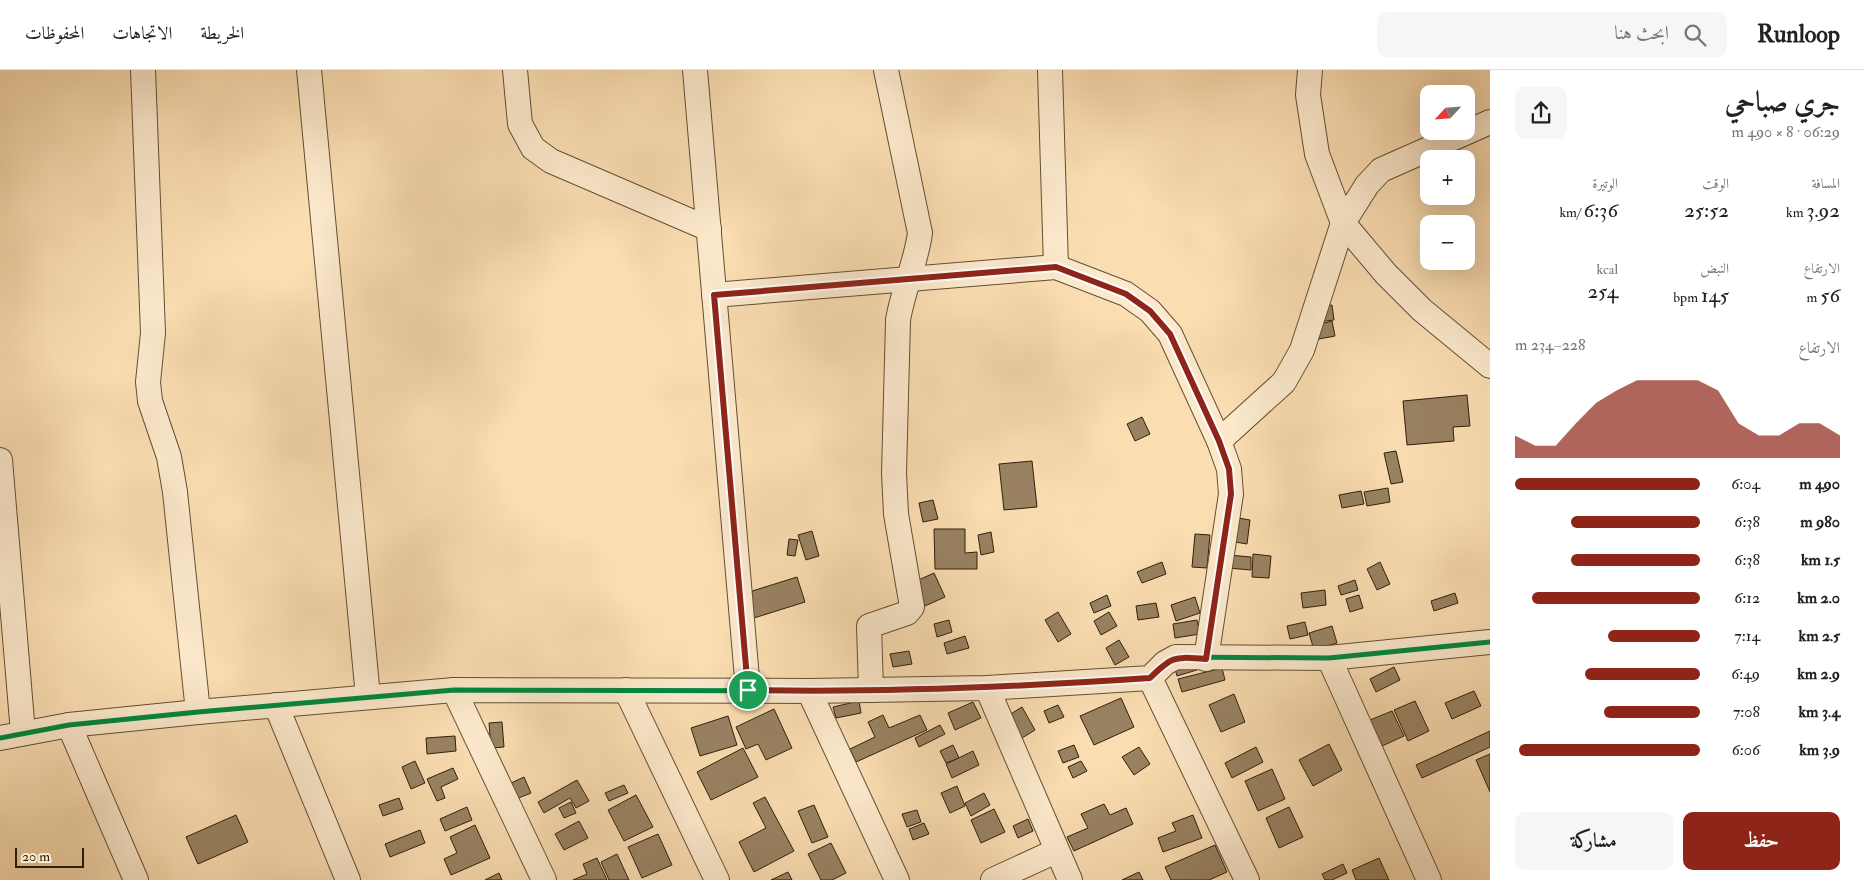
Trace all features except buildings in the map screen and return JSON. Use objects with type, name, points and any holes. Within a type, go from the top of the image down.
[{"type":"street","points":[[143,70],[153,332],[148,382],[150,401],[169,457],[175,492],[198,712]]},
{"type":"street","points":[[309,70],[368,697]]},
{"type":"street","points":[[515,70],[520,124],[533,148],[551,161],[708,229]]},
{"type":"street","points":[[695,70],[748,690]]},
{"type":"street","points":[[871,690],[870,626],[907,612],[912,606],[896,514],[894,473],[898,320],[918,248],[920,233],[886,70]]},
{"type":"street","points":[[1050,70],[1056,267]]},
{"type":"street","points":[[1310,70],[1308,95],[1317,154],[1343,223],[1386,274],[1422,310],[1490,366]]},
{"type":"street","points":[[1219,441],[1284,382],[1302,350],[1343,223],[1367,185],[1381,170],[1490,122]]},
{"type":"street","points":[[714,295],[1056,267],[1126,294],[1150,311],[1170,334],[1219,441],[1229,469],[1231,494],[1206,659]]},
{"type":"street","points":[[0,460],[23,733]]},
{"type":"street","points":[[0,738],[69,725],[276,704],[454,690],[748,690],[809,692],[986,688],[1150,678],[1165,663],[1176,657],[1206,659],[1329,658],[1490,642]]},
{"type":"street","points":[[1329,658],[1429,880]]},
{"type":"street","points":[[1150,678],[1247,880]]},
{"type":"street","points":[[986,688],[1070,880]]},
{"type":"street","points":[[454,690],[544,880]]},
{"type":"street","points":[[626,690],[718,880]]},
{"type":"street","points":[[809,692],[897,880]]},
{"type":"street","points":[[276,704],[348,880]]},
{"type":"street","points":[[69,725],[136,880]]},
{"type":"street","points":[[994,880],[1056,851]]},
{"type":"cycle path","points":[[714,295],[1056,267],[1126,294],[1150,311],[1170,334],[1219,441],[1229,469],[1231,494],[1206,659]]},
{"type":"cycle path","points":[[0,738],[69,725],[454,690],[809,691],[987,688],[1150,678],[1165,663],[1176,657],[1329,658],[1490,642]]},
{"type":"route","points":[[1056,267],[1126,294],[1150,311],[1170,334],[1184,362],[1219,441],[1229,469],[1231,494],[1206,659],[1176,657],[1165,663],[1150,678],[986,688],[809,692],[748,690],[714,295],[1056,267]]}]
